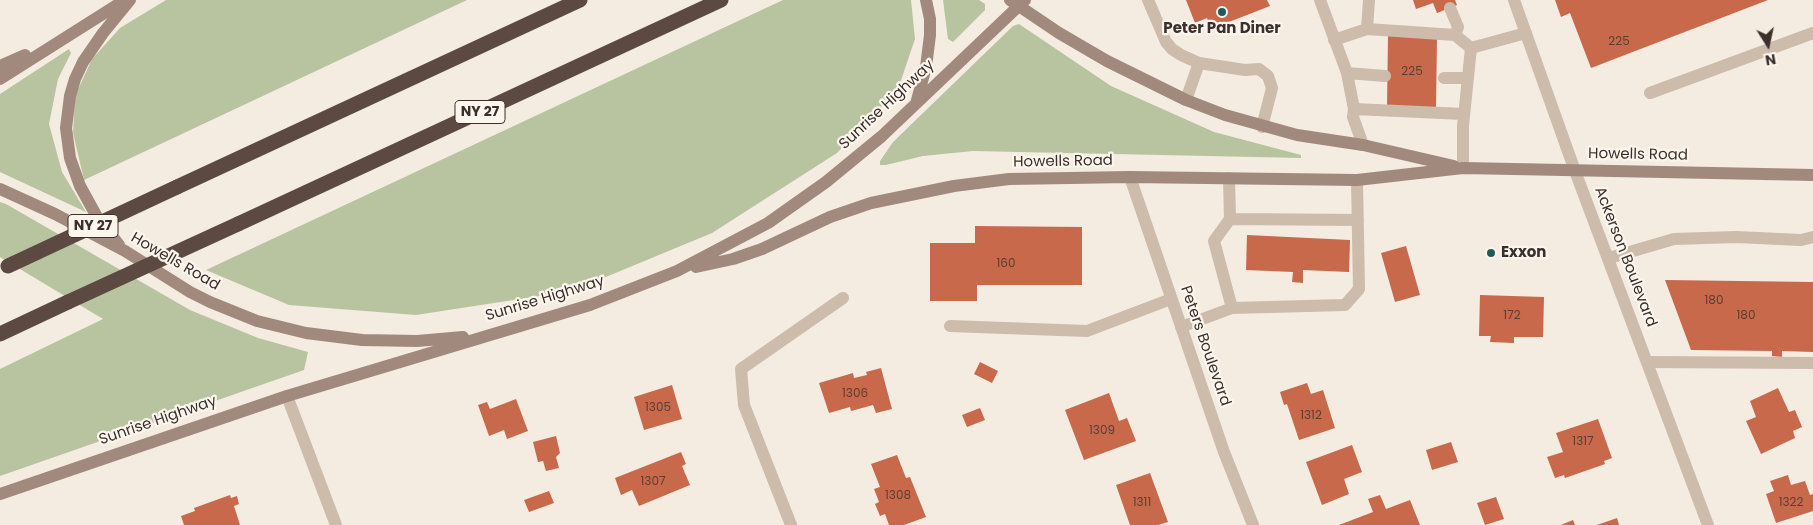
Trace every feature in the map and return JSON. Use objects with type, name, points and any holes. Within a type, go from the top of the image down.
[{"type":"highway","name":"NY 27","points":[[4,268],[580,0]]},
{"type":"highway","name":"NY 27","points":[[0,334],[721,0]]},
{"type":"main road","points":[[0,79],[125,0]]},
{"type":"main road","points":[[125,251],[98,217],[80,186],[70,158],[66,128],[70,96],[83,62],[103,33],[130,0]]},
{"type":"main road","points":[[916,102],[926,67],[929,43],[930,19],[926,0]]},
{"type":"main road","name":"Howells Road","points":[[1018,2],[1107,61],[1186,100],[1224,115],[1296,136],[1362,144],[1463,168]]},
{"type":"main road","name":"Sunrise Highway","points":[[0,494],[288,396],[590,304],[677,271],[755,230],[797,204],[854,160],[1018,2]]},
{"type":"main road","points":[[0,66],[58,42]]},
{"type":"main road","name":"Howells Road","points":[[677,271],[747,255],[777,243],[830,217],[893,198],[954,186],[1009,179],[1130,177],[1357,180],[1463,168],[1813,175]]},
{"type":"main road","name":"Howells Road","points":[[0,189],[48,211],[125,251],[190,292],[257,321],[306,334],[362,340],[407,341],[492,334]]},
{"type":"street","points":[[1148,0],[1166,42],[1181,55],[1199,63],[1245,70],[1259,69],[1268,76],[1272,88],[1262,127]]},
{"type":"street","points":[[1320,0],[1347,73],[1354,109],[1353,117],[1362,144]]},
{"type":"street","points":[[1367,30],[1369,0]]},
{"type":"street","name":"Ackerson Boulevard","points":[[1514,0],[1575,171],[1708,525]]},
{"type":"street","points":[[1450,8],[1458,27],[1455,35]]},
{"type":"street","points":[[1334,40],[1367,30],[1455,35],[1471,48]]},
{"type":"street","points":[[1471,48],[1526,33]]},
{"type":"street","points":[[1650,94],[1813,33]]},
{"type":"street","points":[[1463,168],[1464,114],[1471,48]]},
{"type":"street","points":[[1186,100],[1199,63]]},
{"type":"street","points":[[1347,73],[1385,76]]},
{"type":"street","points":[[1444,78],[1468,78]]},
{"type":"street","points":[[1354,109],[1464,114]]},
{"type":"street","name":"Peters Boulevard","points":[[1130,177],[1224,452],[1253,525]]},
{"type":"street","points":[[1229,178],[1230,219],[1214,241],[1232,308]]},
{"type":"street","points":[[1181,327],[1232,308],[1344,305],[1359,289],[1357,180]]},
{"type":"street","points":[[1230,219],[1358,220]]},
{"type":"street","points":[[1609,258],[1674,239],[1736,237],[1801,240],[1813,237]]},
{"type":"street","points":[[791,525],[744,405],[741,369],[843,298]]},
{"type":"street","points":[[950,326],[1087,331],[1171,299]]},
{"type":"street","points":[[1647,362],[1813,363]]},
{"type":"street","points":[[288,396],[336,525]]},
{"type":"green space","points":[[166,0],[467,0],[84,180],[73,133],[75,96],[92,59],[120,28]]},
{"type":"green space","points":[[783,0],[911,0],[915,39],[898,89],[837,153],[712,233],[572,291],[416,315],[289,305],[206,270]]},
{"type":"green space","points":[[943,0],[979,0],[985,4],[985,10],[953,42],[948,39]]},
{"type":"green space","points":[[1019,24],[1111,86],[1214,132],[1301,155],[1301,158],[973,151],[923,156],[880,165],[880,161],[893,142],[1013,26]]},
{"type":"green space","points":[[69,49],[71,53],[58,79],[49,124],[62,172],[86,212],[0,172],[0,94]]},
{"type":"green space","points":[[0,202],[190,310],[258,338],[308,352],[304,370],[0,476],[0,369],[103,319],[0,257]]},
{"type":"building","name":"Peter Pan Diner","points":[[1186,0],[1267,0],[1270,6],[1211,29],[1207,18],[1195,23]]},
{"type":"building","points":[[1413,0],[1455,0],[1457,5],[1437,13],[1433,3],[1416,9]]},
{"type":"building","points":[[1555,0],[1768,0],[1591,68],[1570,13],[1561,17]]},
{"type":"building","points":[[1388,36],[1437,37],[1436,108],[1387,107]]},
{"type":"building","points":[[975,226],[1082,227],[1082,285],[977,285],[977,301],[930,301],[930,243],[975,243]]},
{"type":"building","points":[[1247,235],[1350,240],[1349,272],[1303,270],[1303,283],[1292,282],[1293,272],[1246,270]]},
{"type":"building","points":[[1406,246],[1420,295],[1395,302],[1381,253]]},
{"type":"building","points":[[1665,280],[1813,282],[1813,352],[1782,351],[1782,357],[1772,356],[1772,351],[1691,350]]},
{"type":"building","points":[[1480,295],[1544,297],[1543,337],[1514,337],[1514,343],[1490,342],[1491,336],[1479,336]]},
{"type":"building","points":[[980,362],[998,371],[992,383],[974,374]]},
{"type":"building","points":[[881,368],[892,409],[876,413],[873,405],[851,411],[850,407],[829,413],[819,383],[853,373],[854,378],[867,375],[866,372]]},
{"type":"building","points":[[1307,383],[1311,394],[1323,390],[1335,428],[1299,440],[1287,404],[1284,405],[1280,392]]},
{"type":"building","points":[[672,385],[682,419],[644,430],[634,397]]},
{"type":"building","points":[[1778,388],[1789,412],[1795,410],[1802,427],[1793,431],[1795,438],[1761,454],[1746,421],[1756,417],[1750,401]]},
{"type":"building","points":[[1109,393],[1119,421],[1127,418],[1136,441],[1084,460],[1065,410]]},
{"type":"building","points":[[516,399],[528,431],[507,439],[504,430],[489,436],[478,405],[487,402],[490,409]]},
{"type":"building","points":[[980,408],[985,420],[967,427],[962,415]]},
{"type":"building","points":[[1598,419],[1612,458],[1604,461],[1605,464],[1565,478],[1564,475],[1555,478],[1547,457],[1563,452],[1556,433]]},
{"type":"building","points":[[556,436],[560,453],[556,457],[559,468],[546,471],[543,461],[538,462],[533,442]]},
{"type":"building","points":[[1451,442],[1458,462],[1432,470],[1426,450]]},
{"type":"building","points":[[1352,445],[1362,472],[1344,479],[1349,494],[1322,505],[1306,462]]},
{"type":"building","points":[[681,452],[686,464],[682,466],[690,485],[639,506],[632,490],[621,495],[615,478]]},
{"type":"building","points":[[897,455],[906,478],[910,477],[926,517],[904,525],[889,525],[885,514],[880,516],[875,504],[879,502],[874,489],[880,487],[871,464]]},
{"type":"building","points":[[1150,473],[1168,522],[1158,525],[1130,525],[1116,485]]},
{"type":"building","points":[[1788,475],[1791,485],[1805,481],[1810,495],[1813,494],[1813,511],[1776,523],[1766,494],[1774,491],[1770,481]]},
{"type":"building","points":[[549,491],[554,503],[529,512],[524,500]]},
{"type":"building","points":[[230,495],[231,498],[237,496],[239,504],[234,506],[240,525],[184,525],[181,516],[195,511],[194,508]]},
{"type":"building","points":[[1380,495],[1386,509],[1410,500],[1420,525],[1339,525],[1373,512],[1368,499]]},
{"type":"building","points":[[1496,497],[1504,519],[1485,525],[1477,503]]},
{"type":"building","points":[[1617,518],[1619,525],[1597,525]]},
{"type":"building","points":[[1573,520],[1575,525],[1561,525]]},
{"type":"place","name":"Peter Pan Diner","points":[[1222,12]]},
{"type":"place","name":"Exxon","points":[[1491,253]]}]
